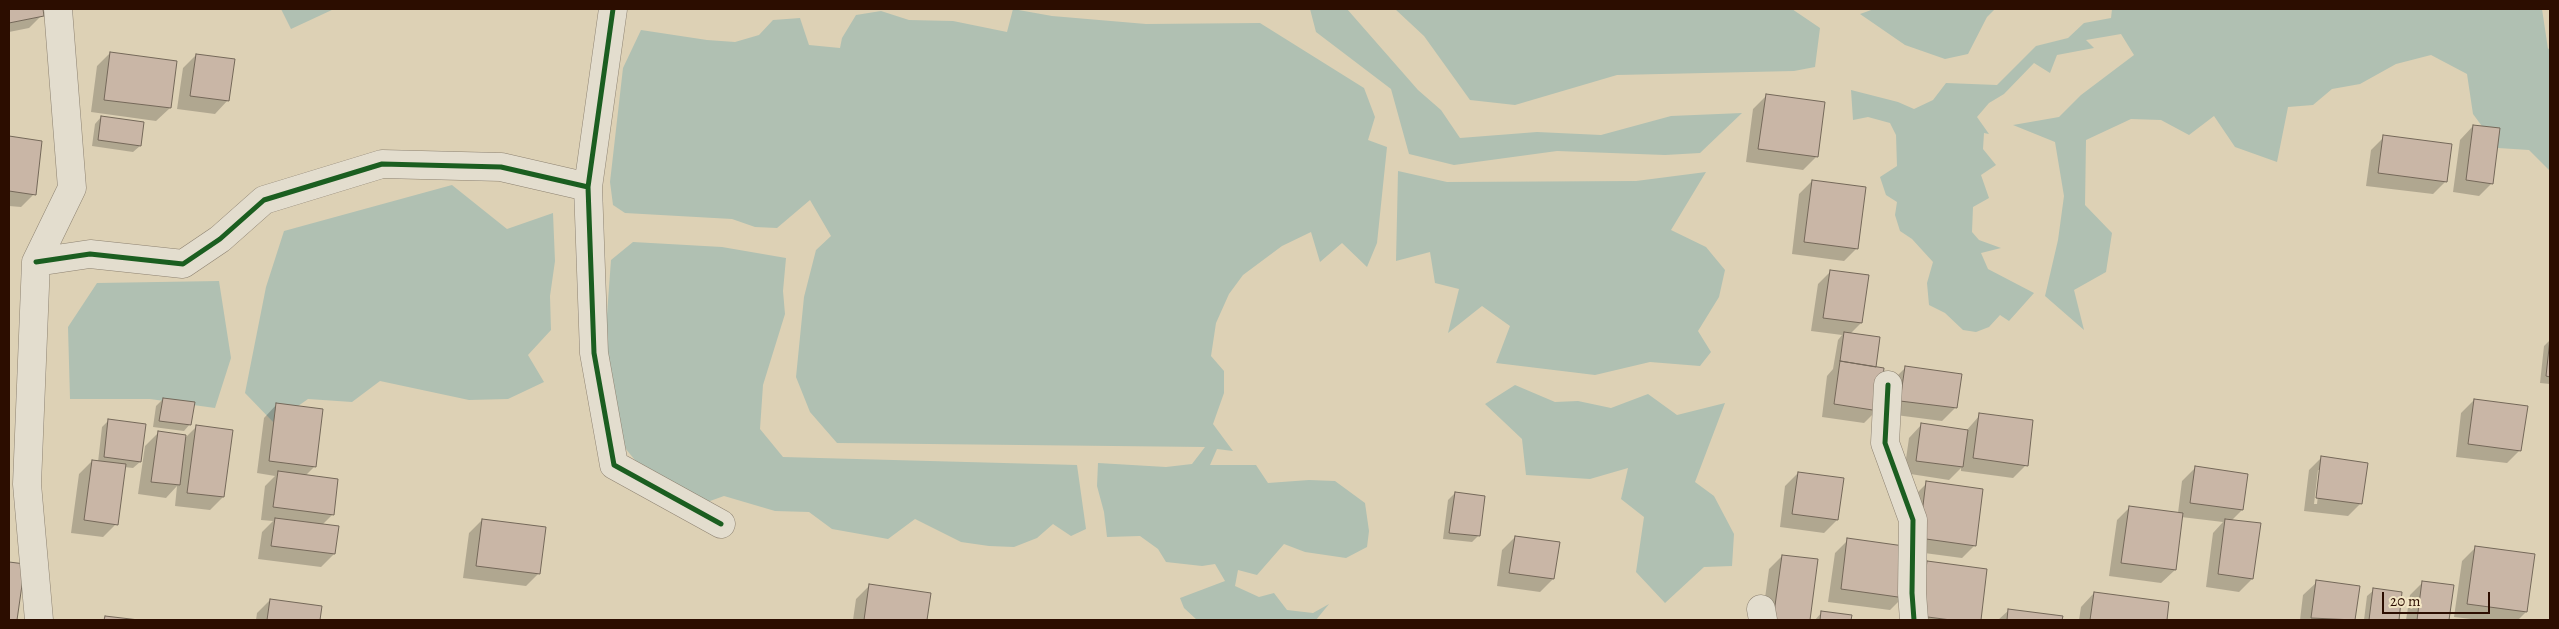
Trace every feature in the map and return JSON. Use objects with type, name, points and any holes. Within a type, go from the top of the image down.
[{"type":"street","points":[[39,620],[27,484],[36,262],[72,188],[58,9]]},
{"type":"street","points":[[613,9],[588,187],[594,353],[614,465],[721,524]]},
{"type":"street","points":[[36,262],[90,254],[182,264],[220,239],[264,200],[382,164],[502,167],[588,187]]},
{"type":"street","points":[[1888,385],[1885,443],[1913,520],[1912,593],[1914,620]]},
{"type":"shaded area","points":[[281,9],[334,9],[291,29]]},
{"type":"shaded area","points":[[1013,9],[1052,16],[1146,24],[1260,23],[1364,88],[1375,117],[1368,140],[1387,147],[1377,243],[1367,267],[1342,243],[1320,262],[1311,232],[1282,246],[1243,275],[1229,294],[1216,323],[1211,356],[1224,371],[1224,393],[1213,424],[1233,451],[1217,449],[1210,465],[1256,465],[1268,483],[1309,480],[1335,481],[1365,503],[1369,531],[1367,547],[1346,558],[1305,552],[1284,544],[1257,575],[1238,570],[1235,586],[1259,597],[1274,593],[1287,610],[1313,613],[1329,604],[1316,620],[1197,620],[1184,608],[1180,598],[1225,581],[1215,564],[1202,566],[1166,562],[1158,549],[1140,536],[1107,537],[1104,512],[1097,486],[1098,463],[1166,467],[1192,464],[1205,447],[837,443],[810,412],[796,377],[804,297],[816,250],[831,236],[810,200],[777,228],[755,227],[732,219],[625,213],[613,205],[610,182],[623,68],[641,30],[707,40],[735,42],[759,35],[773,20],[800,18],[809,45],[840,48],[842,38],[856,15],[881,11],[909,20],[953,21],[1007,32]]},
{"type":"shaded area","points":[[1310,9],[1347,9],[1418,90],[1441,110],[1460,138],[1537,132],[1601,135],[1671,116],[1742,113],[1700,153],[1665,155],[1557,151],[1454,165],[1409,154],[1391,89],[1316,32]]},
{"type":"shaded area","points":[[1395,9],[1792,9],[1820,28],[1815,67],[1794,71],[1617,75],[1515,105],[1470,100],[1424,36]]},
{"type":"shaded area","points":[[1874,9],[1995,9],[1987,17],[1968,54],[1945,59],[1905,45],[1860,14]]},
{"type":"shaded area","points":[[2112,9],[2542,9],[2548,49],[2550,48],[2550,171],[2529,150],[2498,148],[2473,114],[2467,74],[2431,55],[2396,64],[2360,84],[2332,89],[2313,105],[2288,107],[2277,162],[2235,147],[2214,116],[2189,135],[2161,120],[2131,119],[2086,140],[2085,205],[2112,233],[2106,272],[2074,290],[2084,330],[2045,296],[2058,240],[2064,196],[2055,142],[2013,125],[2059,117],[2081,95],[2134,55],[2121,34],[2086,40],[2094,48],[2057,55],[2050,73],[2034,63],[2004,94],[1989,103],[1977,117],[1989,134],[1984,133],[1983,149],[1996,165],[1981,175],[1989,198],[1973,207],[1972,232],[1979,240],[2001,248],[1981,253],[1988,269],[2034,293],[2009,321],[2000,315],[1989,327],[1976,332],[1963,330],[1945,313],[1929,305],[1927,283],[1933,262],[1912,239],[1900,231],[1895,215],[1897,202],[1886,195],[1880,177],[1897,166],[1896,135],[1890,123],[1868,117],[1853,120],[1851,90],[1898,102],[1914,109],[1933,100],[1946,83],[1997,85],[2036,46],[2068,38],[2084,23],[2111,18]]},
{"type":"shaded area","points":[[1398,171],[1447,182],[1636,181],[1706,172],[1671,230],[1706,247],[1725,270],[1719,297],[1698,331],[1711,352],[1700,366],[1650,362],[1595,375],[1496,363],[1510,326],[1482,306],[1448,333],[1459,289],[1435,283],[1430,252],[1396,261]]},
{"type":"shaded area","points":[[452,185],[507,229],[553,213],[555,261],[550,296],[551,330],[528,355],[544,382],[508,399],[469,400],[380,381],[352,402],[308,399],[274,423],[245,393],[266,287],[284,231]]},
{"type":"shaded area","points":[[633,242],[722,247],[786,258],[783,291],[785,314],[763,385],[760,429],[783,457],[1077,465],[1086,529],[1071,536],[1053,524],[1037,538],[1014,547],[989,546],[961,542],[915,519],[888,539],[832,529],[809,512],[775,511],[724,496],[696,506],[639,465],[625,448],[604,355],[611,260]]},
{"type":"shaded area","points":[[219,281],[231,358],[215,408],[150,399],[70,399],[68,327],[97,283]]},
{"type":"shaded area","points":[[1515,385],[1555,402],[1578,401],[1611,408],[1648,394],[1677,415],[1725,403],[1695,482],[1714,496],[1734,534],[1732,566],[1704,567],[1665,603],[1636,572],[1644,517],[1621,499],[1628,468],[1590,479],[1526,475],[1522,439],[1485,404]]},
{"type":"building","points":[[9,9],[43,9],[44,16],[9,23]]},
{"type":"building","points":[[110,52],[177,61],[171,108],[104,100]]},
{"type":"building","points":[[196,54],[235,59],[229,101],[190,96]]},
{"type":"building","points":[[1766,94],[1825,102],[1818,157],[1758,149]]},
{"type":"building","points":[[101,116],[144,122],[141,146],[98,140]]},
{"type":"building","points":[[2473,125],[2500,128],[2493,184],[2466,180]]},
{"type":"building","points":[[2383,135],[2452,144],[2447,182],[2378,173]]},
{"type":"building","points":[[9,136],[42,141],[36,195],[9,191]]},
{"type":"building","points":[[1812,180],[1866,187],[1858,249],[1804,242]]},
{"type":"building","points":[[1830,270],[1869,275],[1862,323],[1823,318]]},
{"type":"building","points":[[1844,332],[1880,337],[1876,367],[1840,361]]},
{"type":"building","points":[[2550,339],[2550,377],[2546,376]]},
{"type":"building","points":[[1840,361],[1884,368],[1879,411],[1834,404]]},
{"type":"building","points":[[1905,366],[1962,374],[1957,408],[1900,401]]},
{"type":"building","points":[[163,398],[195,402],[191,425],[159,421]]},
{"type":"building","points":[[2474,399],[2528,406],[2521,451],[2468,444]]},
{"type":"building","points":[[276,403],[323,409],[316,467],[269,461]]},
{"type":"building","points":[[1979,413],[2033,420],[2028,466],[1973,458]]},
{"type":"building","points":[[108,419],[146,424],[141,462],[104,457]]},
{"type":"building","points":[[1921,423],[1968,430],[1963,467],[1916,461]]},
{"type":"building","points":[[196,425],[233,430],[224,497],[187,493]]},
{"type":"building","points":[[158,431],[186,435],[180,485],[151,482]]},
{"type":"building","points":[[2321,456],[2368,463],[2362,504],[2316,498]]},
{"type":"building","points":[[92,460],[126,464],[118,525],[84,520]]},
{"type":"building","points":[[2195,466],[2248,474],[2243,510],[2190,503]]},
{"type":"building","points":[[278,471],[338,479],[334,515],[273,507]]},
{"type":"building","points":[[1798,472],[1844,478],[1838,520],[1792,514]]},
{"type":"building","points":[[1926,481],[1983,489],[1976,546],[1919,538]]},
{"type":"building","points":[[1455,492],[1485,496],[1480,536],[1449,533]]},
{"type":"building","points":[[2129,506],[2183,513],[2176,570],[2121,563]]},
{"type":"building","points":[[275,518],[339,526],[335,554],[271,546]]},
{"type":"building","points":[[482,519],[546,527],[540,574],[476,566]]},
{"type":"building","points":[[2225,519],[2261,523],[2253,579],[2218,574]]},
{"type":"building","points":[[1515,536],[1560,542],[1554,579],[1509,573]]},
{"type":"building","points":[[1847,538],[1911,547],[1905,598],[1841,589]]},
{"type":"building","points":[[2475,546],[2535,554],[2527,612],[2467,604]]},
{"type":"building","points":[[1782,555],[1818,559],[1810,620],[1773,620]]},
{"type":"building","points":[[1927,561],[1987,569],[1981,620],[1951,620],[1920,616]]},
{"type":"building","points":[[9,562],[25,564],[17,620],[9,620]]},
{"type":"building","points":[[2316,580],[2360,586],[2355,620],[2311,618]]},
{"type":"building","points":[[2422,581],[2454,585],[2449,620],[2417,620]]},
{"type":"building","points":[[869,584],[931,593],[927,620],[864,620]]},
{"type":"building","points":[[2373,588],[2402,592],[2399,620],[2369,620]]},
{"type":"building","points":[[2094,592],[2169,602],[2167,620],[2090,620]]},
{"type":"building","points":[[270,599],[322,606],[320,620],[267,620]]},
{"type":"building","points":[[2008,609],[2063,616],[2062,620],[2007,620]]},
{"type":"building","points":[[1821,611],[1852,615],[1851,620],[1820,620]]},
{"type":"building","points":[[105,616],[139,620],[104,620]]},
{"type":"cycle path","points":[[36,262],[90,254],[183,264],[220,239],[264,200],[382,164],[501,167],[588,187],[613,9]]},
{"type":"cycle path","points":[[588,187],[594,353],[614,465],[721,524]]},
{"type":"cycle path","points":[[1888,385],[1885,443],[1913,520],[1912,593],[1914,620]]}]
